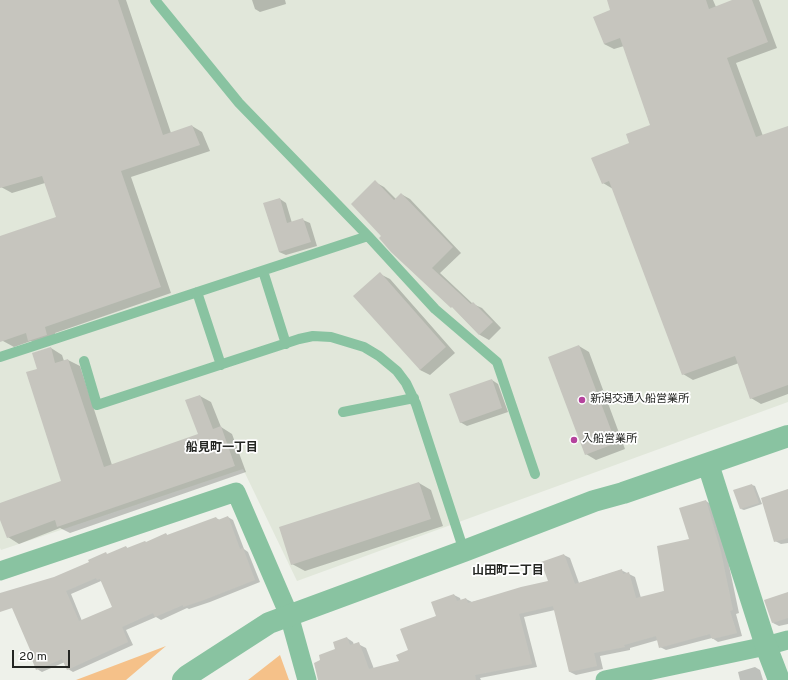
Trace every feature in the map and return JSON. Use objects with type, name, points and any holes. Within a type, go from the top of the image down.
[{"type":"street","points":[[183,680],[269,623],[594,501],[623,493],[788,436]]},
{"type":"street","points":[[708,464],[766,646],[779,680]]},
{"type":"street","points":[[0,570],[236,492],[289,615],[307,680]]},
{"type":"street","points":[[605,680],[788,640]]},
{"type":"lane","points":[[155,0],[239,103],[368,236],[435,309],[497,362],[535,474]]},
{"type":"lane","points":[[0,357],[368,236]]},
{"type":"lane","points":[[263,271],[286,344]]},
{"type":"lane","points":[[197,292],[221,365]]},
{"type":"lane","points":[[84,361],[97,405],[313,336],[332,337],[364,347],[379,356],[397,371],[406,383],[414,398],[427,433],[464,551]]},
{"type":"lane","points":[[343,412],[414,398]]},
{"type":"shaded area","points":[[0,0],[788,0],[788,402],[297,581],[243,469],[1,550]]},
{"type":"shaded area","points":[[166,646],[126,680],[76,680]]},
{"type":"shaded area","points":[[280,655],[289,680],[248,680]]},
{"type":"building","points":[[0,0],[118,0],[163,135],[192,125],[200,145],[121,171],[161,287],[45,327],[47,335],[28,341],[26,333],[0,342],[0,236],[56,217],[42,176],[0,188]]},
{"type":"building","points":[[607,0],[706,0],[709,9],[732,0],[752,0],[768,42],[727,58],[756,137],[788,126],[788,385],[750,399],[735,356],[682,375],[609,181],[602,184],[591,158],[629,143],[626,134],[650,125],[620,38],[604,44],[593,17],[610,10]]},
{"type":"building","points":[[375,180],[394,200],[401,193],[453,247],[432,268],[471,304],[473,302],[493,322],[479,335],[452,307],[451,308],[391,252],[379,238],[381,236],[351,204]]},
{"type":"building","points":[[280,198],[287,223],[303,218],[311,242],[279,252],[263,203]]},
{"type":"building","points":[[380,272],[446,347],[420,370],[353,296]]},
{"type":"building","name":"新潟交通入船営業所","points":[[579,345],[616,443],[585,455],[548,357]]},
{"type":"building","points":[[51,347],[55,363],[68,359],[104,467],[198,434],[185,400],[200,395],[213,429],[221,426],[235,466],[57,527],[55,520],[7,538],[0,520],[0,503],[61,481],[26,372],[37,369],[32,353]]},
{"type":"building","points":[[492,379],[502,408],[460,423],[449,394]]},
{"type":"building","points":[[419,482],[431,519],[291,565],[279,527]]},
{"type":"building","points":[[752,484],[759,503],[740,509],[733,490]]},
{"type":"building","points":[[788,489],[788,538],[774,542],[761,498]]},
{"type":"building","points":[[706,500],[721,552],[733,610],[730,611],[737,633],[712,639],[710,634],[659,648],[656,636],[624,645],[625,647],[594,653],[597,666],[569,672],[553,606],[519,614],[532,664],[475,675],[476,680],[318,680],[314,663],[320,660],[319,655],[335,649],[333,642],[347,637],[350,645],[359,642],[369,669],[399,661],[396,655],[408,650],[400,629],[436,616],[431,602],[454,594],[457,601],[466,598],[468,603],[521,587],[548,581],[541,562],[564,554],[575,584],[622,569],[623,574],[629,572],[636,598],[664,591],[657,546],[689,539],[679,508]]},
{"type":"building","points":[[228,516],[240,549],[243,548],[255,580],[204,600],[183,607],[183,605],[155,617],[153,613],[122,627],[128,642],[67,670],[62,659],[36,670],[29,652],[31,652],[12,608],[0,612],[0,593],[54,577],[89,562],[88,560],[106,552],[107,554],[126,546],[127,548],[145,541],[146,542],[166,533],[167,535],[216,517],[218,520]],"holes":[[[96,578],[97,580],[100,579],[112,607],[79,621],[66,591]]]},
{"type":"building","points":[[788,592],[788,618],[772,623],[764,600]]},
{"type":"place","name":"新潟交通入船営業所","points":[[582,400]]},
{"type":"place","name":"入船営業所","points":[[574,440]]},
{"type":"district","name":"船見町一丁目","points":[[222,449]]},
{"type":"district","name":"山田町二丁目","points":[[508,572]]}]
